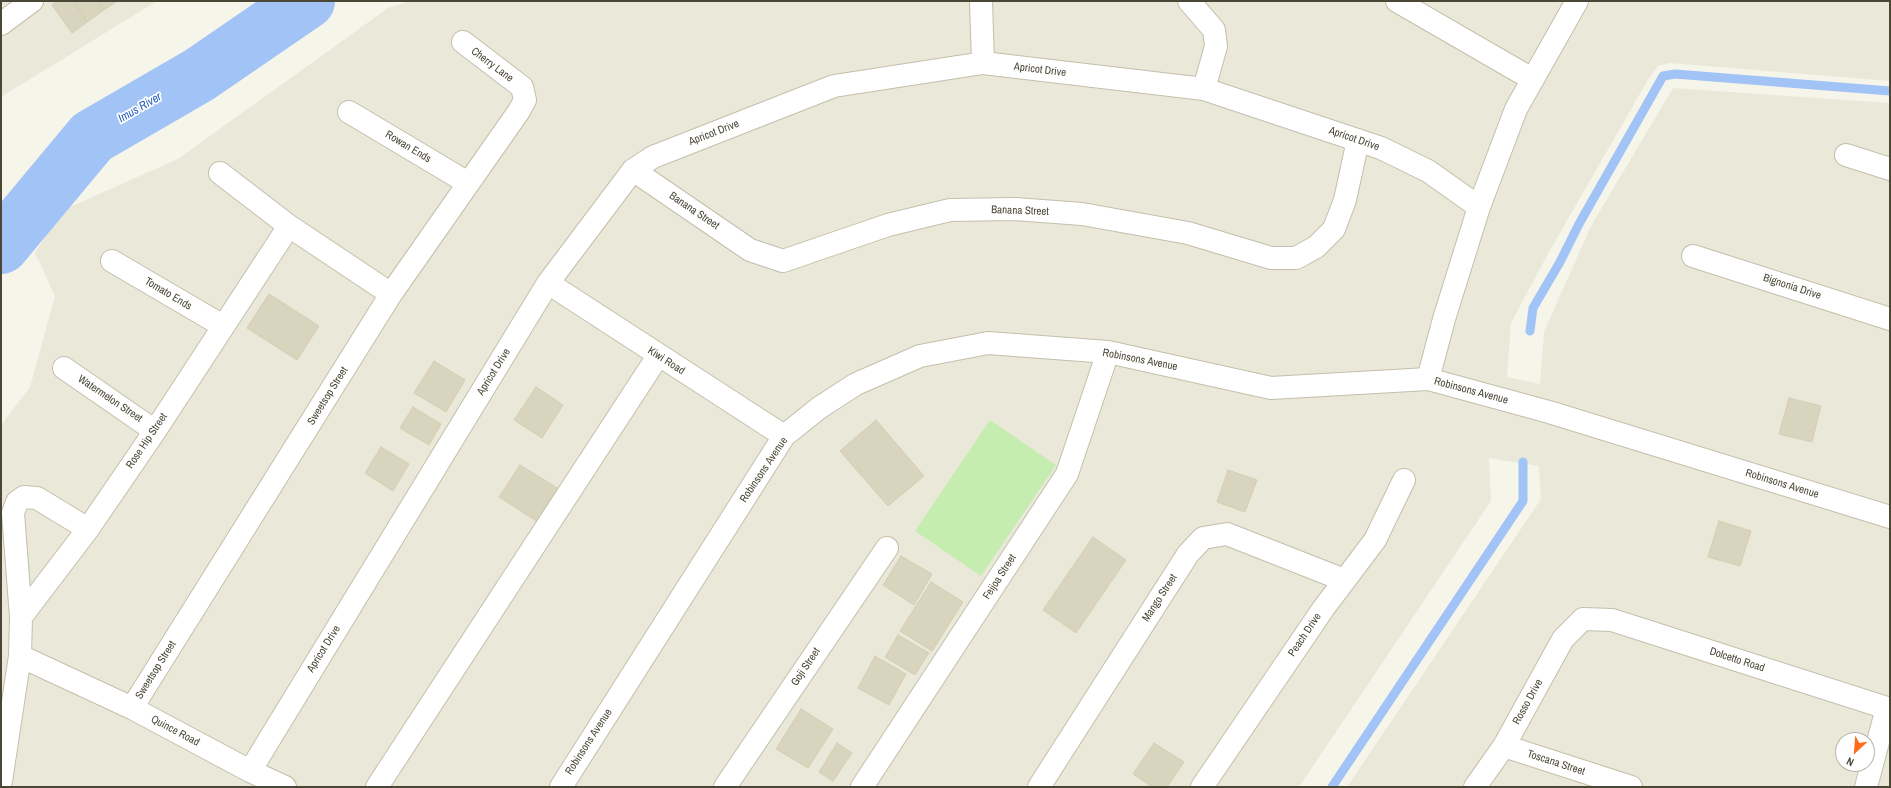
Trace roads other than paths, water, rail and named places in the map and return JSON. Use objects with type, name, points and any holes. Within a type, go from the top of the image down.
[{"type":"street","points":[[1,24],[32,1]]},
{"type":"street","points":[[981,1],[982,63]]},
{"type":"street","points":[[1189,1],[1214,30],[1216,46],[1204,88]]},
{"type":"street","points":[[1397,1],[1532,79]]},
{"type":"street","points":[[1428,380],[1444,319],[1479,207],[1516,109],[1577,1]]},
{"type":"street","name":"Cherry Lane","points":[[463,42],[522,87]]},
{"type":"street","name":"Apricot Drive","points":[[250,771],[548,283],[632,170],[653,157],[834,86],[982,63],[1204,88],[1381,148],[1428,170],[1479,207]]},
{"type":"street","name":"Sweetsop Street","points":[[132,708],[391,294],[520,111],[525,100],[522,87]]},
{"type":"street","name":"Rowan Ends","points":[[349,112],[468,183]]},
{"type":"street","name":"Banana Street","points":[[632,170],[750,250],[783,261],[888,225],[950,210],[1016,209],[1097,217],[1188,233],[1271,258],[1296,258],[1316,247],[1334,229],[1346,200],[1358,140]]},
{"type":"street","points":[[1846,155],[1890,169]]},
{"type":"street","points":[[220,173],[289,226],[391,294]]},
{"type":"street","name":"Rose Hip Street","points":[[21,617],[88,528],[155,431],[289,226]]},
{"type":"street","name":"Bignonia Drive","points":[[1693,256],[1890,319]]},
{"type":"street","name":"Tomato Ends","points":[[112,261],[223,326]]},
{"type":"street","name":"Kiwi Road","points":[[548,283],[658,356],[784,436]]},
{"type":"street","name":"Robinsons Avenue","points":[[560,787],[784,436],[819,408],[856,384],[920,356],[988,343],[1108,352],[1271,388],[1428,380],[1549,412],[1890,517]]},
{"type":"street","name":"Feijoa Street","points":[[862,787],[1067,474],[1108,352]]},
{"type":"street","points":[[378,787],[658,356]]},
{"type":"street","name":"Watermelon Street","points":[[64,368],[155,431]]},
{"type":"street","name":"Peach Drive","points":[[1202,787],[1323,608],[1375,540],[1404,480]]},
{"type":"street","points":[[1,780],[20,656],[21,617],[13,532],[13,513],[17,502],[24,497],[37,498],[88,528]]},
{"type":"street","name":"Mango Street","points":[[1039,787],[1188,554],[1204,538],[1227,534],[1344,580]]},
{"type":"street","name":"Goji Street","points":[[725,787],[887,548]]},
{"type":"street","name":"Dolcetto Road","points":[[1583,619],[1612,620],[1889,708]]},
{"type":"street","name":"Rosso Drive","points":[[1475,787],[1504,746],[1563,639],[1583,619]]},
{"type":"street","name":"Quince Road","points":[[20,656],[132,708],[250,771],[285,787]]},
{"type":"street","points":[[1866,787],[1889,708]]},
{"type":"street","name":"Toscana Street","points":[[1504,746],[1631,787]]},
{"type":"waterway","name":"Imus River","points":[[1,246],[92,137],[199,75],[307,1]]},
{"type":"waterway","points":[[1530,331],[1533,308],[1663,76],[1675,74],[1890,91]]},
{"type":"waterway","points":[[1332,787],[1523,501],[1523,462]]}]
